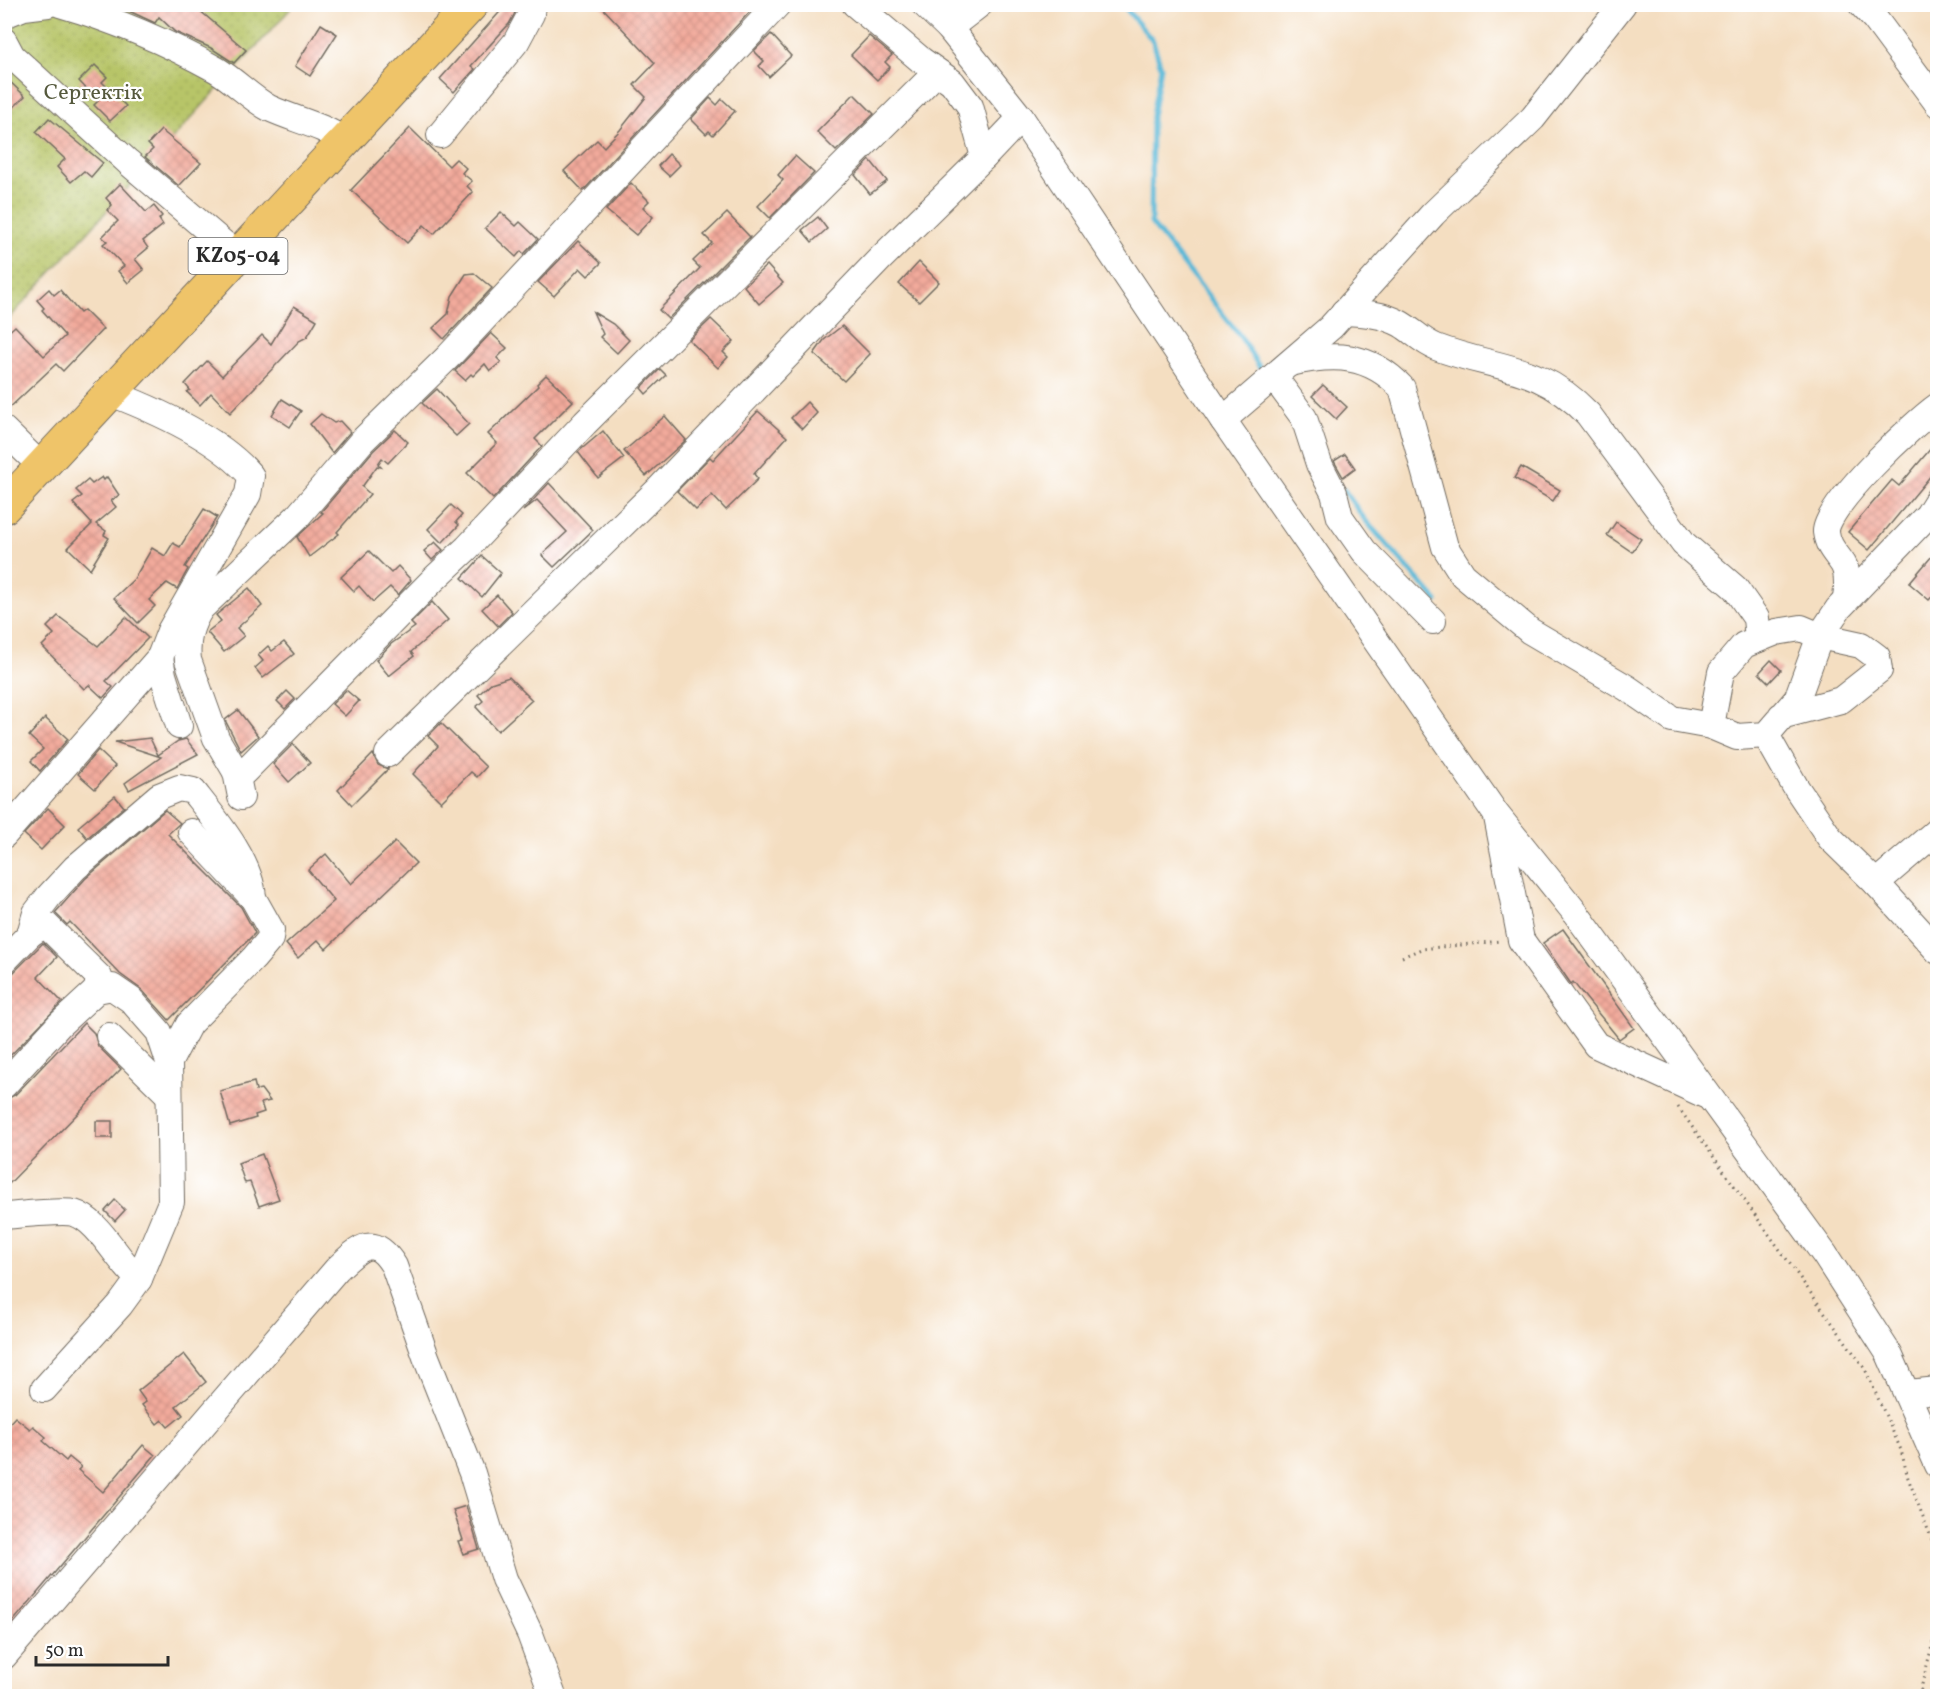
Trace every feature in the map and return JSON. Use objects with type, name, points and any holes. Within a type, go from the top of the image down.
[{"type":"main road","name":"KZ05-04","points":[[4,507],[472,4]]},
{"type":"street","points":[[4,15],[24,7],[48,4]]},
{"type":"street","points":[[60,4],[97,18],[123,23],[216,70],[267,107],[327,129],[345,141]]},
{"type":"street","points":[[440,135],[516,42],[531,14],[532,4]]},
{"type":"street","points":[[778,4],[442,363],[362,441],[297,517],[201,608],[191,622],[186,648],[188,660],[216,738],[238,784],[244,772],[467,548],[585,423],[937,72]]},
{"type":"street","points":[[855,4],[952,82],[970,106],[984,157]]},
{"type":"street","points":[[924,4],[948,28],[1021,118],[1223,420],[1496,814],[1574,911],[1706,1095],[1825,1255],[1889,1354],[1938,1465]]},
{"type":"street","points":[[948,28],[980,4]]},
{"type":"street","points":[[1223,420],[1282,370],[1344,312],[1433,214],[1533,118],[1623,4]]},
{"type":"street","points":[[1862,4],[1938,104]]},
{"type":"street","points":[[4,41],[12,56],[128,162],[238,256]]},
{"type":"street","points":[[388,754],[658,490],[1021,118]]},
{"type":"street","points":[[1344,312],[1374,314],[1400,324],[1432,345],[1469,359],[1518,368],[1571,397],[1588,414],[1684,544],[1735,588],[1756,618],[1758,639]]},
{"type":"street","points":[[1282,370],[1319,357],[1358,359],[1388,374],[1402,388],[1445,547],[1463,575],[1530,631],[1627,688],[1672,719],[1711,726],[1737,738],[1841,700],[1879,670],[1877,657],[1861,645],[1820,636],[1801,628],[1776,632],[1758,639],[1744,645],[1721,672],[1711,726]]},
{"type":"street","points":[[1282,370],[1304,418],[1319,464],[1334,493],[1340,518],[1364,551],[1433,621]]},
{"type":"street","points":[[4,835],[160,657],[170,631],[248,494],[251,476],[241,464],[195,434],[141,405],[111,393]]},
{"type":"street","points":[[1846,600],[1844,566],[1829,547],[1825,529],[1839,505],[1881,457],[1916,421],[1938,406]]},
{"type":"street","points":[[4,430],[42,467]]},
{"type":"street","points":[[1773,725],[1797,699],[1820,636],[1846,600],[1928,515],[1938,500]]},
{"type":"street","points":[[160,657],[163,675],[179,726]]},
{"type":"street","points":[[1773,725],[1795,786],[1830,838],[1876,883],[1938,951]]},
{"type":"street","points":[[4,962],[37,924],[49,896],[75,868],[159,796],[179,788],[193,791],[234,847],[248,872],[253,898]]},
{"type":"street","points":[[1496,814],[1521,940],[1596,1045],[1706,1095]]},
{"type":"street","points":[[1876,883],[1938,830]]},
{"type":"street","points":[[169,1062],[189,1024],[270,939],[271,930],[253,898],[191,832]]},
{"type":"street","points":[[37,924],[103,985],[131,1000],[159,1032],[169,1062],[171,1202],[139,1279],[120,1305],[44,1389]]},
{"type":"street","points":[[4,1085],[59,1025],[103,985]]},
{"type":"street","points":[[109,1036],[169,1095]]},
{"type":"street","points":[[4,1216],[73,1212],[84,1218],[98,1232],[139,1279]]},
{"type":"street","points":[[4,1656],[337,1269],[353,1254],[367,1246],[376,1246],[387,1254],[394,1266],[426,1357],[472,1473],[504,1579],[530,1634],[553,1696]]},
{"type":"street","points":[[1908,1393],[1938,1390]]},
{"type":"path","points":[[1402,957],[1421,949],[1521,940]]},
{"type":"path","points":[[1667,1077],[1670,1096],[1865,1369],[1901,1450],[1932,1540],[1938,1568]]},
{"type":"path","points":[[1919,1696],[1938,1623]]},
{"type":"green space","name":"Сергектік","points":[[5,5],[294,5],[5,323]]},
{"type":"building","points":[[114,4],[192,4],[246,50],[234,63],[211,48],[175,32],[159,17],[155,23]]},
{"type":"building","points":[[599,4],[757,4],[583,191],[564,171],[597,140],[604,147],[620,130],[646,97],[634,85],[655,63]]},
{"type":"building","points":[[506,5],[515,13],[509,24],[471,66],[475,69],[454,92],[440,79]]},
{"type":"building","points":[[321,24],[337,34],[310,76],[295,66]]},
{"type":"building","points":[[771,34],[791,56],[769,77],[759,66],[764,61],[754,51]]},
{"type":"building","points":[[869,36],[892,55],[885,62],[890,67],[877,80],[851,55]]},
{"type":"building","points":[[95,65],[107,77],[102,82],[126,106],[110,121],[94,105],[98,101],[79,81]]},
{"type":"building","points":[[4,76],[25,96],[4,117]]},
{"type":"building","points":[[854,94],[874,114],[836,151],[817,132]]},
{"type":"building","points":[[710,98],[717,105],[722,99],[735,111],[713,135],[709,131],[706,134],[691,119]]},
{"type":"building","points":[[49,118],[103,163],[91,177],[84,171],[71,182],[57,167],[65,159],[36,132]]},
{"type":"building","points":[[410,128],[449,166],[456,159],[466,168],[462,173],[472,181],[467,186],[473,192],[434,234],[424,225],[407,243],[351,190]]},
{"type":"building","points":[[161,130],[201,163],[179,186],[145,157],[153,149],[148,144]]},
{"type":"building","points":[[669,154],[680,165],[669,176],[658,166]]},
{"type":"building","points":[[795,156],[814,173],[770,218],[758,206],[783,180],[778,175]]},
{"type":"building","points":[[870,160],[887,181],[870,194],[855,175]]},
{"type":"building","points":[[631,183],[649,201],[643,207],[653,217],[636,235],[606,210]]},
{"type":"building","points":[[120,184],[146,212],[154,206],[162,216],[159,219],[163,225],[143,241],[148,248],[135,259],[144,270],[128,283],[118,271],[124,266],[103,244],[107,241],[102,237],[118,221],[107,210],[112,205],[106,198]]},
{"type":"building","points":[[501,212],[516,226],[520,222],[538,239],[524,254],[521,251],[516,257],[485,228]]},
{"type":"building","points":[[727,213],[750,237],[668,319],[659,310],[700,268],[693,261],[712,243],[704,235]]},
{"type":"building","points":[[818,217],[827,229],[812,242],[802,230]]},
{"type":"building","points":[[578,241],[601,263],[588,276],[580,268],[554,296],[538,282]]},
{"type":"building","points":[[919,262],[939,282],[919,302],[899,284]]},
{"type":"building","points":[[767,265],[783,283],[759,304],[744,286]]},
{"type":"building","points":[[474,273],[492,288],[444,339],[433,328],[448,314],[452,296],[466,274]]},
{"type":"building","points":[[49,289],[54,295],[60,290],[80,313],[84,310],[103,329],[63,371],[56,364],[4,413],[4,336],[15,326],[44,356],[65,336],[42,310],[44,308],[37,300]]},
{"type":"building","points":[[294,306],[317,320],[307,337],[299,341],[230,413],[211,393],[200,405],[187,392],[190,390],[185,384],[207,361],[222,376],[262,335],[271,344]]},
{"type":"building","points":[[593,312],[613,324],[629,340],[617,353],[600,337],[603,334]]},
{"type":"building","points":[[711,319],[734,341],[723,352],[728,357],[718,368],[689,340]]},
{"type":"building","points":[[842,326],[870,354],[844,381],[814,354],[824,340]]},
{"type":"building","points":[[491,333],[507,348],[497,358],[501,362],[490,371],[485,364],[473,376],[471,374],[465,380],[455,371]]},
{"type":"building","points":[[660,369],[666,375],[646,394],[641,388]]},
{"type":"building","points":[[546,375],[573,401],[535,439],[542,446],[493,499],[467,473],[497,443],[488,434],[538,386],[537,384]]},
{"type":"building","points":[[1323,385],[1347,407],[1336,419],[1312,396]]},
{"type":"building","points":[[437,389],[469,424],[456,436],[422,403]]},
{"type":"building","points":[[282,399],[301,411],[290,427],[272,415]]},
{"type":"building","points":[[807,402],[817,413],[802,429],[791,418]]},
{"type":"building","points":[[758,411],[787,437],[754,474],[758,479],[726,510],[712,495],[696,510],[677,491],[710,457],[713,460]]},
{"type":"building","points":[[321,414],[334,423],[340,421],[350,432],[332,453],[310,424]]},
{"type":"building","points":[[665,416],[686,440],[646,476],[624,451]]},
{"type":"building","points":[[395,430],[408,442],[388,463],[382,458],[378,464],[381,467],[377,466],[362,487],[370,494],[337,532],[339,534],[309,557],[297,537],[323,513],[321,512],[373,451]]},
{"type":"building","points":[[603,431],[624,458],[598,478],[578,452]]},
{"type":"building","points":[[1938,440],[1938,467],[1869,550],[1848,532],[1892,480],[1899,486]]},
{"type":"building","points":[[1345,454],[1355,468],[1343,477],[1334,461]]},
{"type":"building","points":[[1521,467],[1560,490],[1553,501],[1514,478]]},
{"type":"building","points":[[102,477],[104,480],[107,477],[119,495],[111,501],[116,507],[96,524],[106,531],[104,535],[109,538],[90,569],[68,548],[92,524],[73,503],[82,496],[76,490],[88,480],[92,484]]},
{"type":"building","points":[[549,483],[593,530],[554,567],[542,555],[567,532],[537,500],[523,511]]},
{"type":"building","points":[[451,505],[462,515],[456,522],[459,525],[442,543],[428,529]]},
{"type":"building","points":[[204,509],[217,517],[185,567],[188,569],[177,589],[167,583],[149,600],[155,606],[138,623],[114,598],[134,579],[152,548],[165,556],[173,543],[180,547]]},
{"type":"building","points":[[1616,522],[1641,539],[1632,552],[1607,535]]},
{"type":"building","points":[[435,542],[443,550],[432,560],[424,551]]},
{"type":"building","points":[[1938,549],[1938,590],[1929,600],[1909,583]]},
{"type":"building","points":[[369,551],[391,573],[398,566],[411,580],[398,595],[390,587],[373,602],[359,586],[354,591],[341,577]]},
{"type":"building","points":[[482,556],[501,573],[482,597],[462,578]]},
{"type":"building","points":[[249,588],[262,606],[237,628],[244,636],[224,652],[207,632],[221,621],[216,615]]},
{"type":"building","points":[[497,595],[512,612],[498,626],[482,609]]},
{"type":"building","points":[[432,602],[448,620],[411,652],[414,656],[389,676],[376,660],[391,644],[415,627],[411,623]]},
{"type":"building","points":[[58,616],[98,646],[126,617],[148,638],[106,681],[113,687],[103,698],[89,685],[84,689],[42,646],[54,634],[47,627]]},
{"type":"building","points":[[284,642],[294,654],[263,678],[255,668],[263,661],[258,655],[268,646],[272,651]]},
{"type":"building","points":[[1771,660],[1781,670],[1769,683],[1759,673]]},
{"type":"building","points":[[509,677],[532,700],[498,731],[476,707],[483,701],[478,695],[491,683]]},
{"type":"building","points":[[346,690],[359,701],[345,716],[332,704]]},
{"type":"building","points":[[287,691],[295,699],[285,709],[277,701]]},
{"type":"building","points":[[238,710],[258,736],[241,751],[225,720]]},
{"type":"building","points":[[45,718],[68,739],[40,771],[31,761],[43,749],[29,736]]},
{"type":"building","points":[[441,723],[486,767],[477,777],[471,772],[441,802],[413,774],[438,746],[428,736]]},
{"type":"building","points":[[150,738],[158,755],[178,741],[186,739],[198,754],[129,790],[125,783],[161,757],[115,742]]},
{"type":"building","points":[[293,744],[310,763],[289,782],[273,764]]},
{"type":"building","points":[[98,750],[115,766],[95,789],[78,774]]},
{"type":"building","points":[[373,754],[378,765],[388,769],[352,805],[338,790]]},
{"type":"building","points":[[115,796],[124,807],[87,838],[78,827]]},
{"type":"building","points":[[48,808],[65,825],[41,850],[24,834]]},
{"type":"building","points":[[165,810],[180,823],[168,834],[241,907],[255,933],[169,1020],[142,990],[120,974],[70,922],[67,925],[55,913],[85,879]]},
{"type":"building","points":[[395,842],[416,863],[326,949],[318,940],[298,958],[286,944],[334,901],[308,870],[326,854],[351,884]]},
{"type":"building","points":[[1563,929],[1634,1028],[1619,1039],[1573,982],[1571,984],[1543,943]]},
{"type":"building","points":[[43,943],[57,957],[38,977],[62,1002],[4,1062],[4,982]]},
{"type":"building","points":[[84,1023],[94,1033],[98,1046],[121,1069],[4,1189],[4,1100],[15,1095]]},
{"type":"building","points":[[254,1082],[256,1090],[261,1089],[270,1101],[261,1103],[264,1112],[255,1115],[256,1118],[230,1126],[220,1091]]},
{"type":"building","points":[[96,1121],[112,1121],[112,1138],[96,1138]]},
{"type":"building","points":[[262,1154],[279,1199],[259,1206],[250,1182],[245,1183],[238,1163]]},
{"type":"building","points":[[115,1200],[125,1210],[115,1221],[105,1211]]},
{"type":"building","points":[[184,1354],[206,1382],[176,1406],[183,1415],[168,1427],[162,1420],[157,1424],[142,1405],[146,1402],[138,1391]]},
{"type":"building","points":[[15,1417],[30,1429],[33,1426],[46,1437],[43,1441],[66,1461],[69,1457],[81,1467],[78,1470],[103,1492],[143,1445],[155,1455],[4,1632],[4,1429]]},
{"type":"building","points":[[466,1506],[479,1549],[463,1554],[458,1541],[463,1540],[453,1510]]},
{"type":"waterway","points":[[1122,4],[1153,41],[1161,67],[1152,116],[1151,223],[1240,336],[1260,368]]},
{"type":"waterway","points":[[1344,490],[1365,520],[1437,601]]}]
